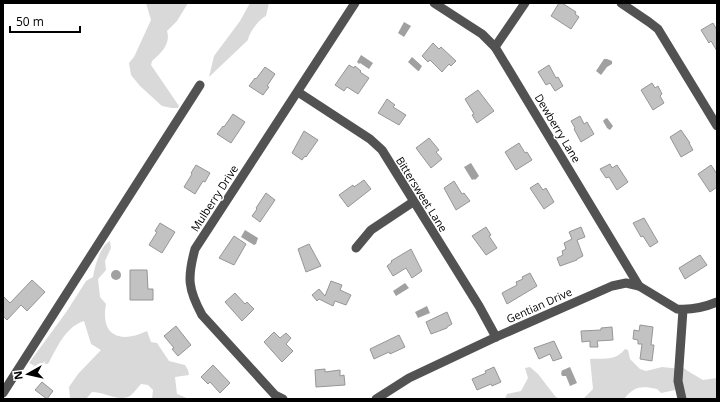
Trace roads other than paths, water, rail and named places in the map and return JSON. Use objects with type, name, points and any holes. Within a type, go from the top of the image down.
[{"type":"street","name":"Mulberry Drive","points":[[283,399],[275,394],[202,315],[194,300],[190,284],[190,266],[196,249],[355,3]]},
{"type":"street","name":"Dewberry Lane","points":[[434,3],[482,34],[495,48],[639,286]]},
{"type":"street","points":[[495,48],[524,3]]},
{"type":"street","points":[[621,3],[658,30],[717,126]]},
{"type":"street","points":[[3,393],[200,85]]},
{"type":"street","name":"Bittersweet Lane","points":[[298,92],[370,139],[382,150],[496,337]]},
{"type":"street","points":[[356,248],[371,230],[413,202]]},
{"type":"street","name":"Gentian Drive","points":[[376,399],[409,378],[496,337],[612,286],[626,283],[639,286],[677,309],[683,310]]},
{"type":"street","points":[[682,399],[678,381],[683,310],[707,306],[717,302]]}]
